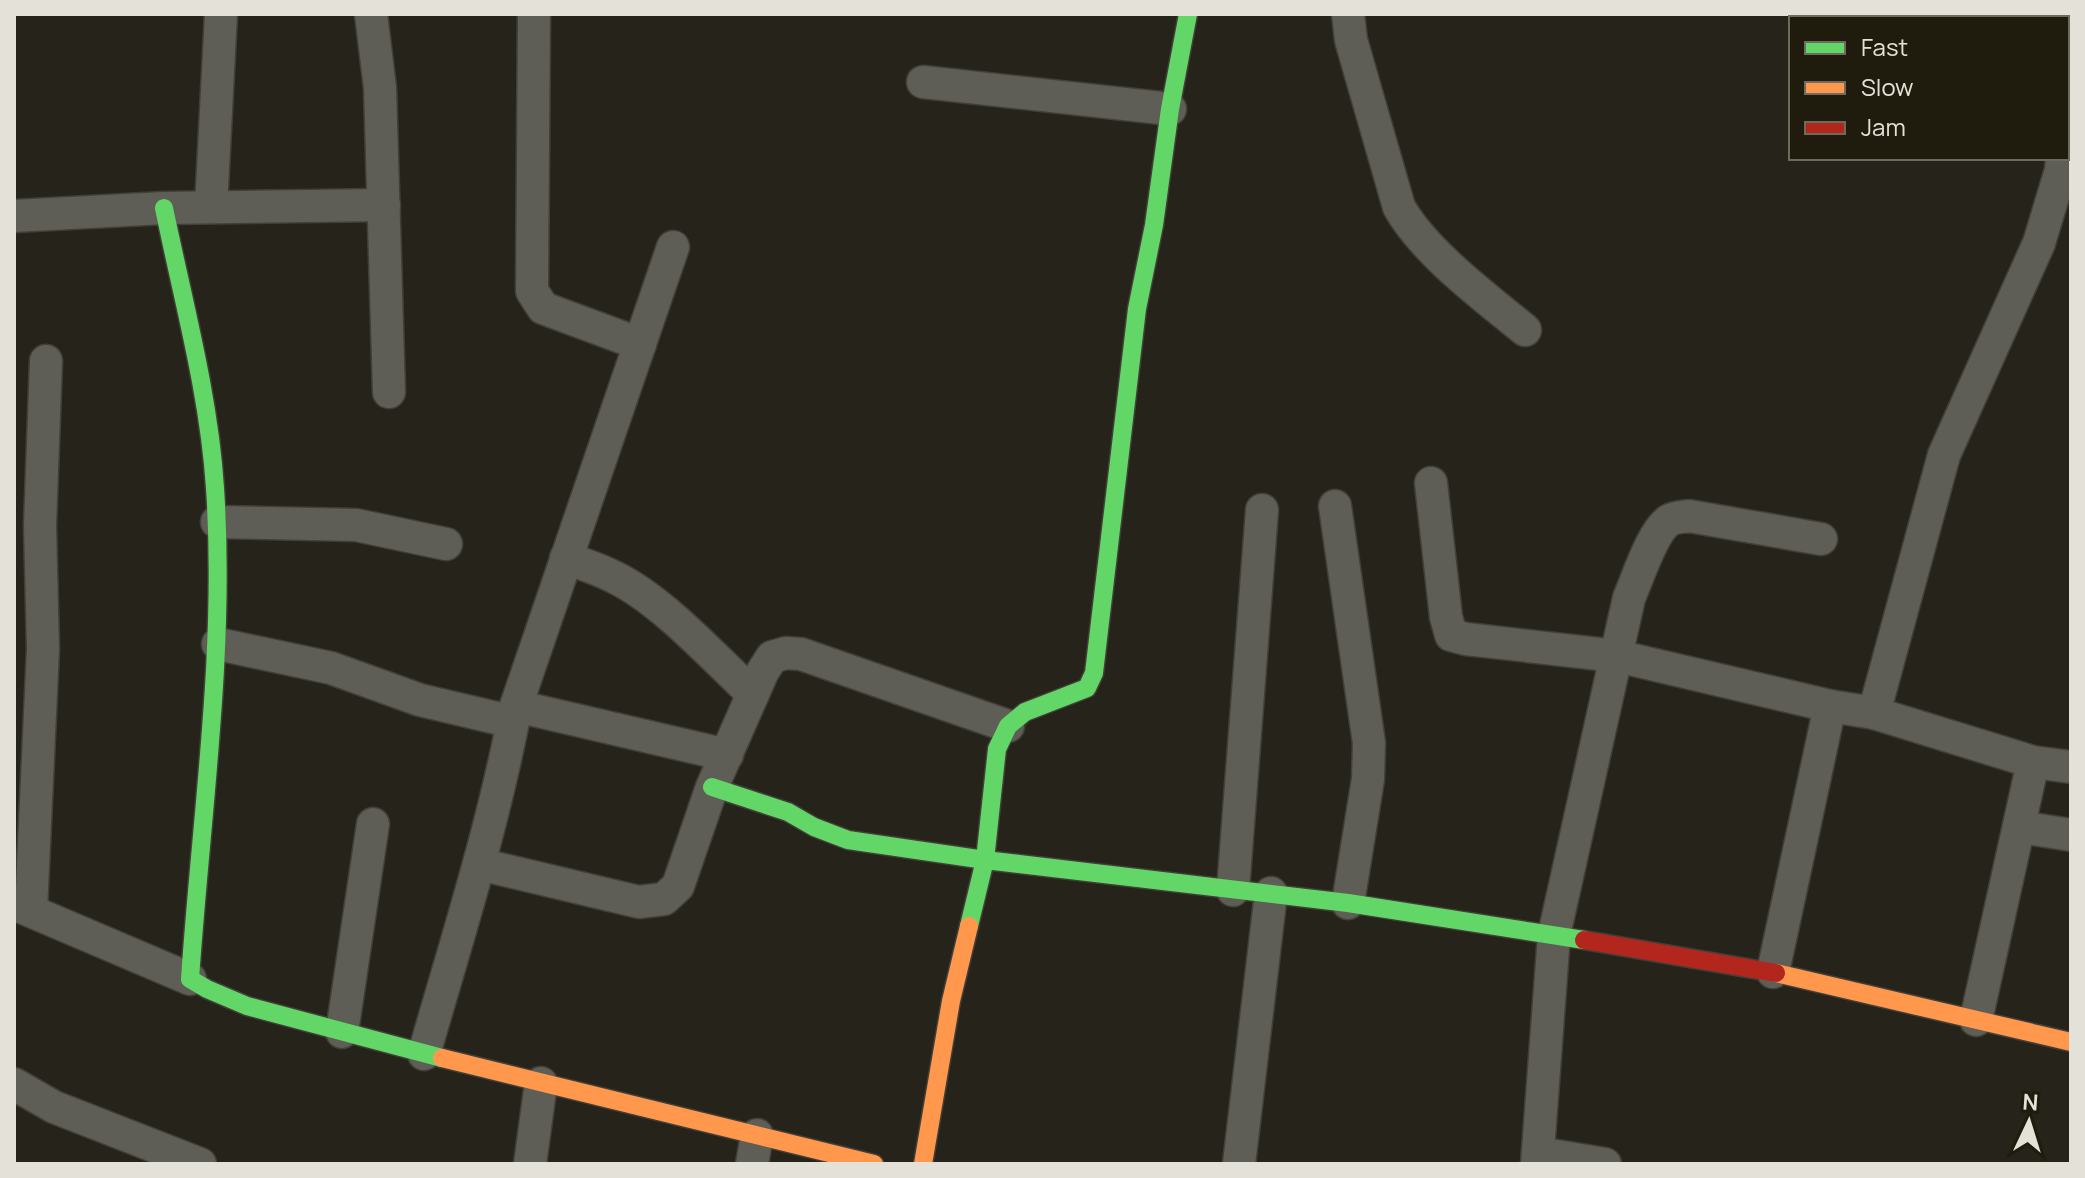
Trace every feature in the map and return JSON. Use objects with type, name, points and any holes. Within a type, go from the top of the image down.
[{"type":"street","points":[[211,207],[221,14]]},
{"type":"street","points":[[371,14],[380,88],[389,392]]},
{"type":"street","points":[[534,14],[532,291],[543,308],[640,344]]},
{"type":"street","points":[[923,1164],[951,1001],[985,860],[997,749],[1008,726],[1025,712],[1087,688],[1094,673],[1137,309],[1154,225],[1170,109],[1188,14]]},
{"type":"street","points":[[1348,14],[1351,40],[1399,207],[1410,226],[1472,286],[1525,330]]},
{"type":"street","points":[[2069,70],[2071,44]]},
{"type":"street","points":[[923,82],[1170,109]]},
{"type":"street","points":[[1874,713],[1944,455],[2039,243],[2065,166]]},
{"type":"street","points":[[14,216],[164,208],[384,205]]},
{"type":"street","points":[[164,208],[208,421],[217,522],[218,644],[190,979]]},
{"type":"street","points":[[424,1054],[479,864],[514,714],[673,247]]},
{"type":"street","points":[[46,361],[40,525],[43,649],[22,907],[190,979],[206,990],[342,1032],[541,1083],[754,1150],[874,1164]]},
{"type":"street","points":[[1431,483],[1446,617],[1451,635],[1617,656],[1830,706],[1874,713],[2033,762],[2071,767]]},
{"type":"street","points":[[1335,506],[1369,743],[1368,779],[1348,903]]},
{"type":"street","points":[[1233,890],[1262,510]]},
{"type":"street","points":[[1605,1164],[1538,1159],[1554,935],[1629,598],[1651,547],[1660,530],[1670,520],[1689,516],[1821,539]]},
{"type":"street","points":[[217,522],[356,525],[446,544]]},
{"type":"street","points":[[566,558],[614,577],[637,590],[753,694]]},
{"type":"street","points":[[218,644],[331,668],[420,700],[514,714],[727,755]]},
{"type":"street","points":[[479,864],[639,902],[664,899],[678,886],[712,787],[763,671],[772,657],[786,653],[801,654],[1008,726]]},
{"type":"street","points":[[1773,972],[1830,706]]},
{"type":"street","points":[[1976,1020],[2033,762]]},
{"type":"street","points":[[712,787],[788,812],[814,827],[848,840],[985,860],[1348,903],[1554,935],[1773,972],[2071,1042]]},
{"type":"street","points":[[342,1032],[373,824]]},
{"type":"street","points":[[2020,827],[2071,835]]},
{"type":"street","points":[[1239,1164],[1271,893]]},
{"type":"street","points":[[530,1164],[541,1083]]},
{"type":"street","points":[[14,1084],[54,1107],[200,1164]]},
{"type":"traffic: fast","points":[[969,926],[985,860],[997,749],[1008,726],[1025,712],[1087,688],[1094,673],[1137,309],[1154,225],[1170,109],[1188,14]]},
{"type":"traffic: fast","points":[[164,208],[207,418],[218,549],[211,734],[190,979],[247,1006],[442,1058]]},
{"type":"traffic: fast","points":[[712,787],[788,812],[814,827],[848,840],[985,860],[1348,903],[1584,940]]},
{"type":"traffic: slow","points":[[923,1164],[951,1001],[969,926]]},
{"type":"traffic: slow","points":[[1776,973],[2071,1042]]},
{"type":"traffic: slow","points":[[442,1058],[874,1164]]},
{"type":"traffic: jam","points":[[1584,940],[1776,973]]}]
